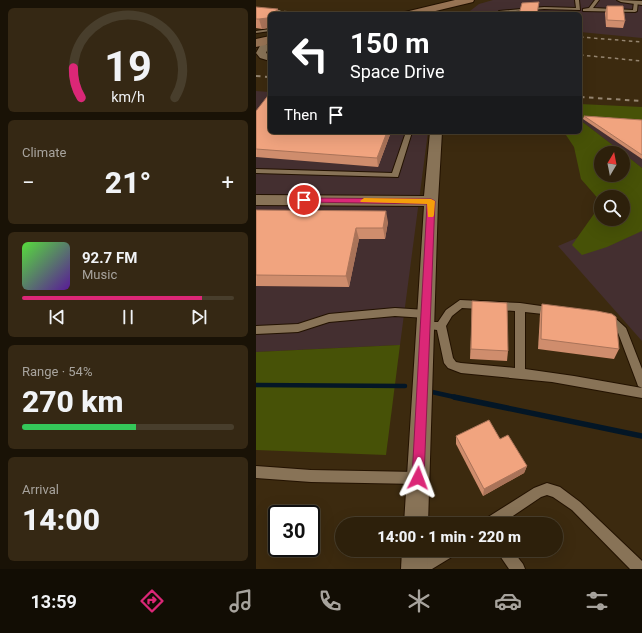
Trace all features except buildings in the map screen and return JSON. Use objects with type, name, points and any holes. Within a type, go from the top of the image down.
[{"type":"street","points":[[416,12],[469,0]]},
{"type":"street","points":[[621,0],[639,2]]},
{"type":"street","points":[[263,44],[261,53],[268,59]]},
{"type":"street","points":[[256,58],[268,60]]},
{"type":"street","points":[[256,62],[268,60]]},
{"type":"street","points":[[416,517],[418,478],[431,322],[431,201],[436,134]]},
{"type":"street","points":[[256,200],[431,201]]},
{"type":"street","points":[[414,569],[415,557]]},
{"type":"lane","points":[[577,0],[578,9]]},
{"type":"lane","points":[[590,9],[597,0]]},
{"type":"lane","points":[[501,11],[544,8],[635,11],[639,2]]},
{"type":"lane","points":[[256,32],[268,30]]},
{"type":"lane","points":[[256,170],[395,175],[408,134]]},
{"type":"lane","points":[[256,330],[298,328],[329,318],[395,312],[431,322],[449,313],[460,304],[520,307],[564,312]]},
{"type":"lane","points":[[520,307],[520,372]]},
{"type":"lane","points":[[593,316],[611,320],[621,328],[642,382]]},
{"type":"lane","points":[[431,322],[448,360],[452,365],[461,368],[520,372],[596,383],[642,393]]},
{"type":"lane","points":[[256,472],[311,476],[418,478]]},
{"type":"lane","points":[[500,517],[538,492],[547,489],[556,491],[576,506],[640,569]]},
{"type":"lane","points":[[420,569],[439,557]]},
{"type":"lane","points":[[509,557],[518,569]]},
{"type":"shaded area","points":[[493,0],[642,0],[642,38],[582,32],[582,12],[469,12],[479,4]]},
{"type":"shaded area","points":[[256,91],[268,92],[268,134],[428,134],[400,345],[256,352]]},
{"type":"shaded area","points":[[582,117],[642,120],[642,168],[630,159],[630,146],[614,146],[582,122]]},
{"type":"shaded area","points":[[630,221],[642,223],[642,341],[558,246],[605,226],[630,226]]},
{"type":"green space","points":[[582,104],[642,107],[642,120],[582,117]]},
{"type":"green space","points":[[582,122],[614,146],[594,146],[594,182],[630,182],[630,159],[642,168],[642,231],[607,247],[582,255],[572,245],[594,214],[594,226],[630,226],[630,190],[594,190],[594,194],[581,179],[574,147],[565,134],[582,134]]},
{"type":"green space","points":[[400,345],[386,455],[256,450],[256,352]]},
{"type":"waterway","points":[[256,385],[405,386]]},
{"type":"waterway","points":[[432,392],[459,398]]},
{"type":"waterway","points":[[454,397],[642,436]]},
{"type":"railway","points":[[256,9],[291,12]]},
{"type":"railway","points":[[582,37],[642,42]]},
{"type":"railway","points":[[582,55],[642,61]]},
{"type":"railway","points":[[256,76],[268,77]]},
{"type":"railway","points":[[582,97],[642,101]]},
{"type":"slow traffic","points":[[364,201],[431,201],[430,215]]},
{"type":"route","points":[[304,200],[431,201],[418,478]]}]
